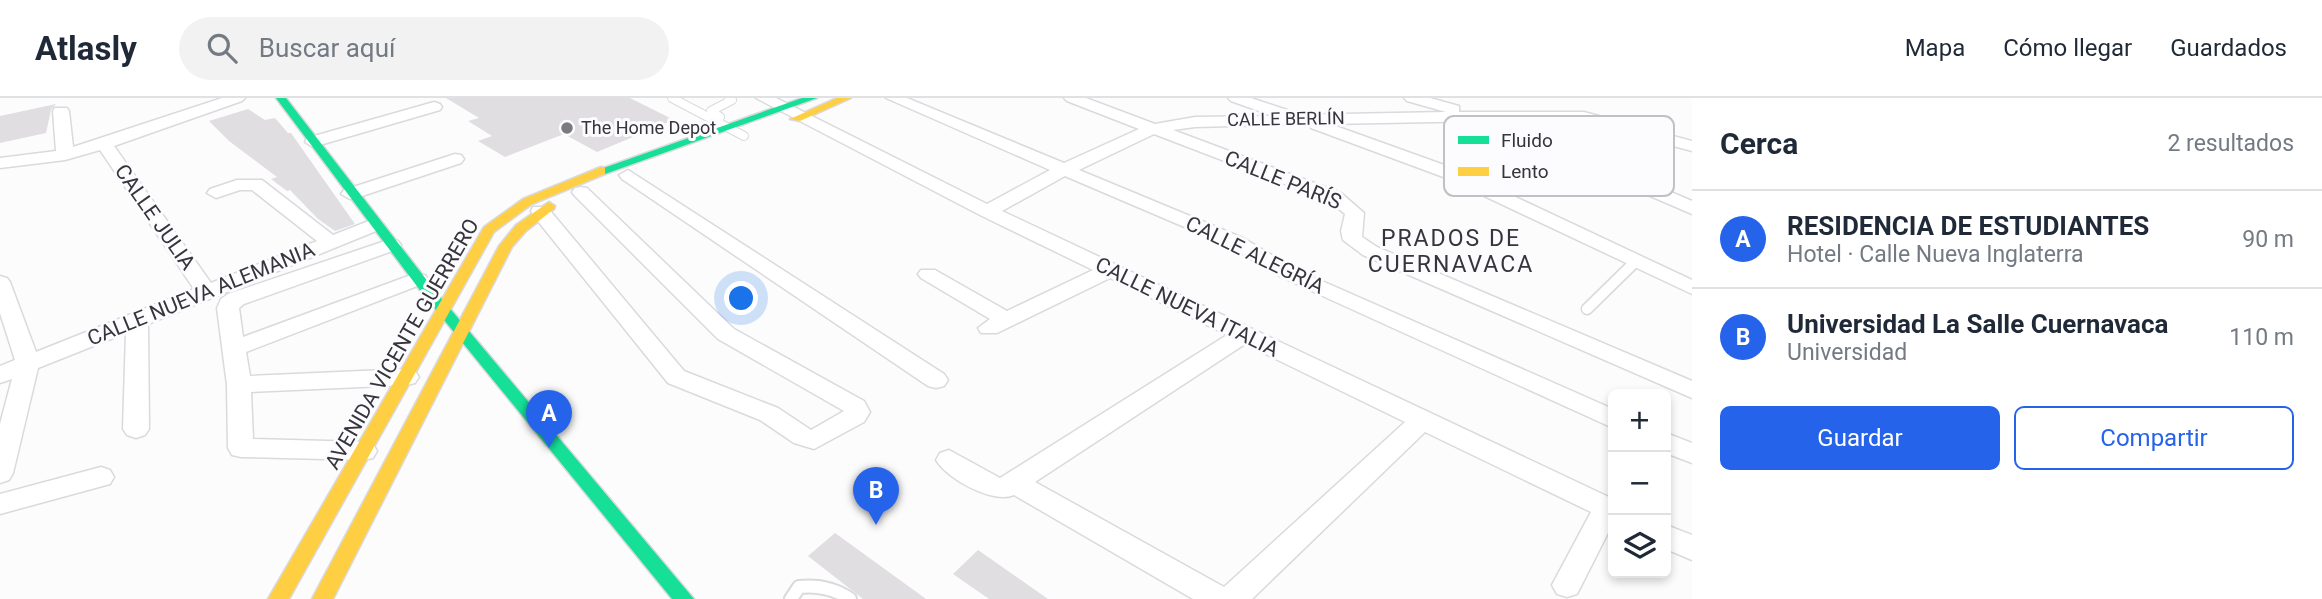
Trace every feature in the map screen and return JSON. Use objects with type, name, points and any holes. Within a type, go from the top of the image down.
[{"type":"main road","points":[[281,98],[349,194],[459,332],[684,599]]},
{"type":"main road","name":"AVENIDA VICENTE GUERRERO","points":[[793,113],[812,98]]},
{"type":"main road","name":"AVENIDA VICENTE GUERRERO","points":[[278,599],[407,377],[442,308],[489,230],[506,213],[553,188],[846,98]]},
{"type":"main road","name":"AVENIDA VICENTE GUERRERO","points":[[322,599],[459,332],[506,246],[521,228],[540,211],[581,192],[741,130]]},
{"type":"street","points":[[3,160],[34,160],[65,155],[237,98]]},
{"type":"street","name":"CALLE NUEVA ITALIA","points":[[764,98],[987,211],[1608,509]]},
{"type":"street","name":"CALLE ALEGRÍA","points":[[894,98],[1236,243],[1290,274],[1608,417]]},
{"type":"street","name":"CALLE PARÍS","points":[[1072,98],[1335,197],[1355,213],[1351,231],[1353,240],[1370,251],[1692,390]]},
{"type":"street","points":[[1236,98],[1410,156],[1444,171]]},
{"type":"street","points":[[1412,98],[1478,116]]},
{"type":"street","points":[[1584,116],[1593,98]]},
{"type":"street","points":[[313,142],[434,107]]},
{"type":"street","points":[[61,111],[65,155]]},
{"type":"street","name":"CALLE BERLÍN","points":[[987,211],[1064,170],[1152,129],[1195,122],[1444,117]]},
{"type":"street","name":"CALLE BERLÍN","points":[[1674,141],[1692,146]]},
{"type":"street","name":"CALLE JULIA","points":[[104,144],[206,290]]},
{"type":"street","points":[[349,194],[455,159]]},
{"type":"street","points":[[628,175],[936,380]]},
{"type":"street","points":[[216,193],[245,184],[256,184],[330,242]]},
{"type":"street","points":[[540,211],[676,377],[769,414],[803,437],[814,440],[855,416],[858,412],[855,407],[726,334],[581,192]]},
{"type":"street","points":[[1499,196],[1692,288]]},
{"type":"street","points":[[1664,196],[1692,208]]},
{"type":"street","name":"CALLE NUEVA ALEMANIA","points":[[0,375],[206,290],[374,225]]},
{"type":"street","points":[[364,451],[241,448],[239,386],[232,349],[229,304],[391,245]]},
{"type":"street","points":[[929,274],[998,324],[1110,270]]},
{"type":"street","points":[[232,349],[418,279]]},
{"type":"street","points":[[0,282],[28,363],[0,473]]},
{"type":"street","points":[[136,429],[137,319]]},
{"type":"street","points":[[949,460],[988,485],[1003,489],[1244,334]]},
{"type":"street","points":[[239,386],[407,377]]},
{"type":"street","points":[[1233,599],[1422,420]]},
{"type":"street","points":[[1671,444],[1692,454]]},
{"type":"street","points":[[0,503],[12,503],[101,477]]},
{"type":"street","points":[[1014,484],[1219,599]]},
{"type":"street","points":[[1567,584],[1608,513]]},
{"type":"street","points":[[1671,538],[1692,548]]},
{"type":"lane","points":[[673,98],[741,130]]},
{"type":"lane","points":[[729,98],[732,100],[711,110],[741,130]]},
{"type":"lane","points":[[1587,309],[1636,261]]},
{"type":"lane","points":[[791,599],[799,587],[817,584],[837,590],[850,599]]},
{"type":"building","name":"The Home Depot","points":[[446,98],[630,98],[674,120],[597,152],[564,134],[505,157],[478,141],[492,136],[468,121],[479,118]]},
{"type":"building","points":[[56,104],[51,110],[46,133],[0,143],[0,116]]},
{"type":"building","points":[[248,109],[265,120],[275,118],[291,133],[355,224],[335,231],[318,219],[290,190],[287,191],[271,179],[277,177],[229,141],[209,121]]},
{"type":"building","points":[[835,533],[926,599],[863,599],[808,556]]},
{"type":"building","points":[[978,550],[1048,599],[989,599],[953,574]]},
{"type":"traffic: fast","points":[[281,98],[427,290],[684,599]]},
{"type":"traffic: fast","points":[[601,171],[812,98]]},
{"type":"traffic: slow","points":[[796,119],[846,98]]},
{"type":"traffic: slow","points":[[278,599],[489,230],[527,202],[601,171]]},
{"type":"traffic: slow","points":[[322,599],[506,246],[521,228],[549,206]]},
{"type":"place","name":"The Home Depot","points":[[567,128]]},
{"type":"place","name":"RESIDENCIA DE ESTUDIANTES","points":[[549,448]]},
{"type":"place","name":"Universidad La Salle Cuernavaca","points":[[876,525]]},
{"type":"district","name":"PRADOS DE CUERNAVACA","points":[[1451,251]]}]
